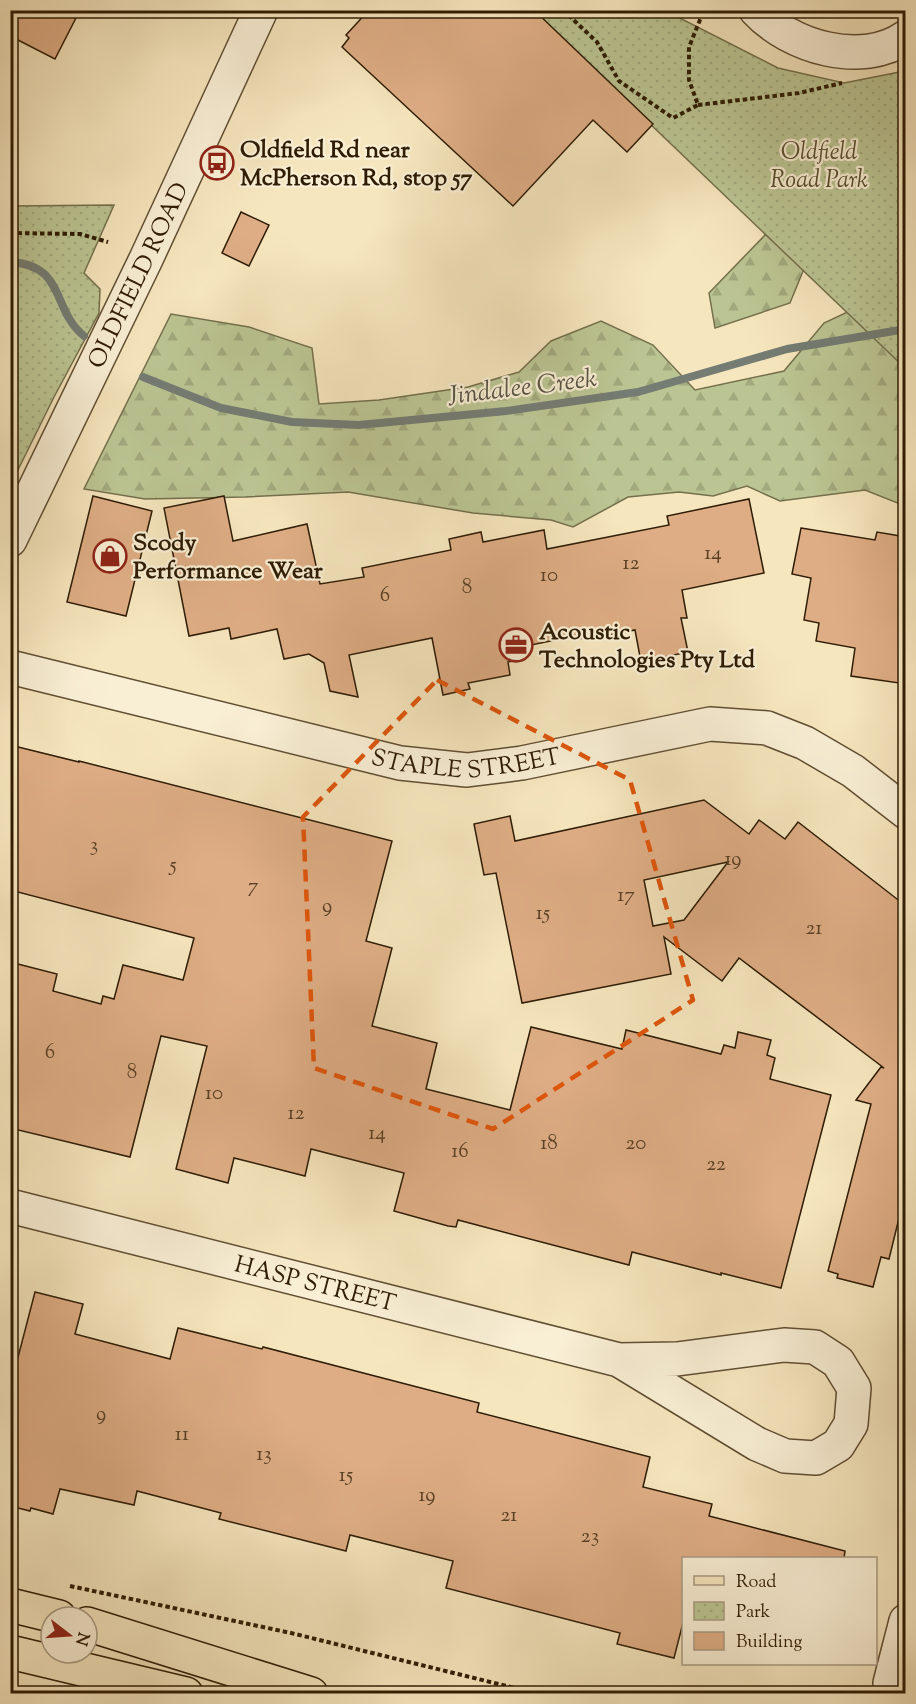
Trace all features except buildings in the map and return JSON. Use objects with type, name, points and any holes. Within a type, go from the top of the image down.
[{"type":"main road","points":[[10,1605],[39,1612]]},
{"type":"main road","points":[[99,1628],[311,1694]]},
{"type":"main road","points":[[10,1652],[186,1694]]},
{"type":"street","name":"OLDFIELD ROAD","points":[[10,540],[146,259],[261,10]]},
{"type":"street","points":[[756,10],[793,38],[827,50],[867,52],[906,37]]},
{"type":"street","name":"STAPLE STREET","points":[[10,667],[400,763],[441,768],[467,770],[522,763],[710,724],[767,728],[805,743],[853,771],[906,812]]},
{"type":"street","name":"HASP STREET","points":[[10,1206],[619,1360],[677,1359],[784,1345],[815,1347],[838,1362],[854,1388],[851,1424],[838,1446],[816,1458],[785,1456],[757,1444],[619,1360]]},
{"type":"street","points":[[890,1683],[906,1621]]},
{"type":"path","points":[[563,10],[597,42],[619,81],[674,118],[698,105],[799,93],[844,83],[861,70],[867,52]]},
{"type":"path","points":[[698,105],[690,80],[689,47],[704,10]]},
{"type":"path","points":[[10,233],[80,234],[108,242]]},
{"type":"path","points":[[67,1586],[291,1633],[539,1694]]},
{"type":"highlighted area","points":[[437,680],[630,780],[693,1000],[493,1129],[314,1068],[303,817]]},
{"type":"green space","name":"Oldfield Road Park","points":[[532,11],[666,11],[778,68],[844,83],[905,71],[905,368]]},
{"type":"green space","points":[[795,204],[812,249],[790,303],[715,328],[709,293]]},
{"type":"green space","points":[[114,205],[84,273],[100,289],[99,313],[11,484],[11,206]]},
{"type":"green space","points":[[905,285],[905,506],[865,490],[780,501],[747,486],[713,496],[679,492],[628,497],[573,527],[551,520],[473,513],[348,492],[145,499],[84,489],[171,314],[249,327],[312,348],[319,404],[379,400],[468,387],[519,372],[551,341],[601,321],[653,345],[695,390],[784,371],[824,323]]},
{"type":"waterway","name":"Jindalee Creek","points":[[10,262],[28,265],[41,271],[56,290],[66,313],[84,336]]},
{"type":"waterway","name":"Jindalee Creek","points":[[143,377],[221,408],[292,422],[359,425],[506,411],[638,392],[787,349],[906,329]]},
{"type":"place","name":"Oldfield Rd near McPherson Rd, stop 57","points":[[217,163]]},
{"type":"place","name":"Scody Performance Wear","points":[[110,556]]},
{"type":"place","name":"Acoustic Technologies Pty Ltd","points":[[516,645]]}]
